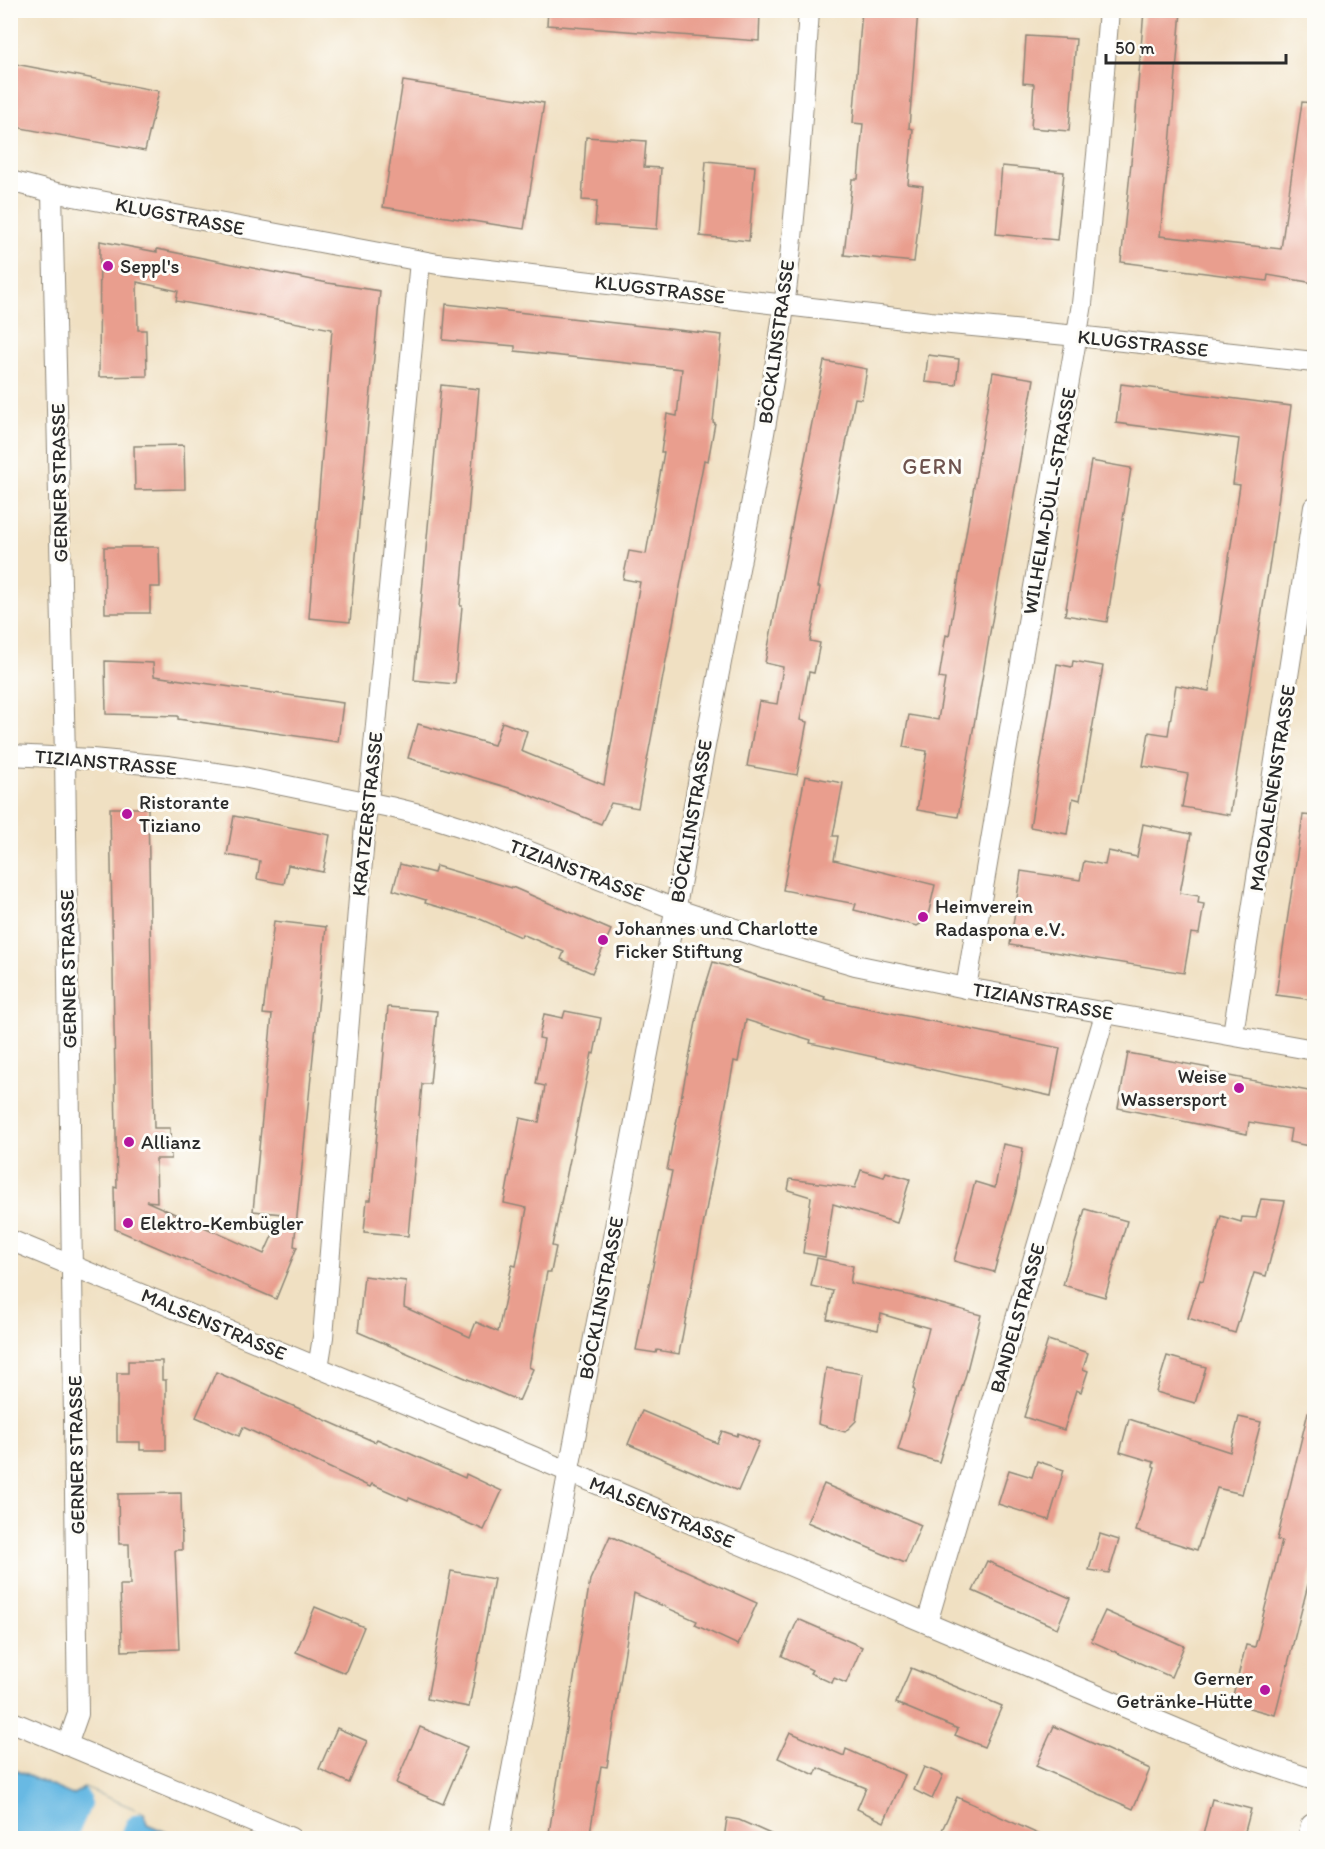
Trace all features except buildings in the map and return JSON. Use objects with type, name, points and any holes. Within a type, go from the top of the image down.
[{"type":"street","name":"BÖCKLINSTRASSE","points":[[499,1839],[770,394],[784,303],[798,168],[809,10]]},
{"type":"street","name":"WILHELM-DÜLL-STRASSE","points":[[966,988],[1077,336],[1098,145],[1109,10]]},
{"type":"street","name":"KLUGSTRASSE","points":[[10,182],[52,192],[420,261],[930,322],[1314,363]]},
{"type":"street","name":"GERNER STRASSE","points":[[52,192],[74,1266],[78,1714],[67,1745]]},
{"type":"street","name":"KRATZERSTRASSE","points":[[318,1368],[323,1337],[368,802],[420,261]]},
{"type":"street","name":"MAGDALENENSTRASSE","points":[[1233,1034],[1314,507]]},
{"type":"street","name":"TIZIANSTRASSE","points":[[10,755],[65,757],[167,766],[243,777],[368,802],[431,817],[482,833],[675,909],[762,938],[855,965],[966,988],[1106,1011],[1314,1050]]},
{"type":"street","name":"BANDELSTRASSE","points":[[927,1623],[1106,1011]]},
{"type":"street","name":"MALSENSTRASSE","points":[[10,1240],[1236,1754],[1314,1780]]},
{"type":"street","points":[[10,1721],[291,1839]]},
{"type":"street","points":[[1312,1839],[1314,1827]]},
{"type":"water","points":[[10,1768],[72,1795],[84,1788],[144,1813],[147,1824],[180,1838],[11,1838]]},
{"type":"pier","points":[[84,1788],[144,1813],[134,1814],[127,1820],[119,1838],[77,1838],[91,1806],[91,1797]]},
{"type":"place","name":"Seppl's","points":[[108,266]]},
{"type":"place","name":"Ristorante Tiziano","points":[[127,814]]},
{"type":"place","name":"Heimverein Radaspona e.V.","points":[[923,917]]},
{"type":"place","name":"Johannes und Charlotte Ficker Stiftung","points":[[603,940]]},
{"type":"place","name":"Weise Wassersport","points":[[1239,1088]]},
{"type":"place","name":"Allianz","points":[[129,1142]]},
{"type":"place","name":"Elektro-Kembügler","points":[[128,1223]]},
{"type":"place","name":"Gerner Getränke-Hütte","points":[[1265,1690]]},
{"type":"district","name":"GERN","points":[[933,466]]}]
